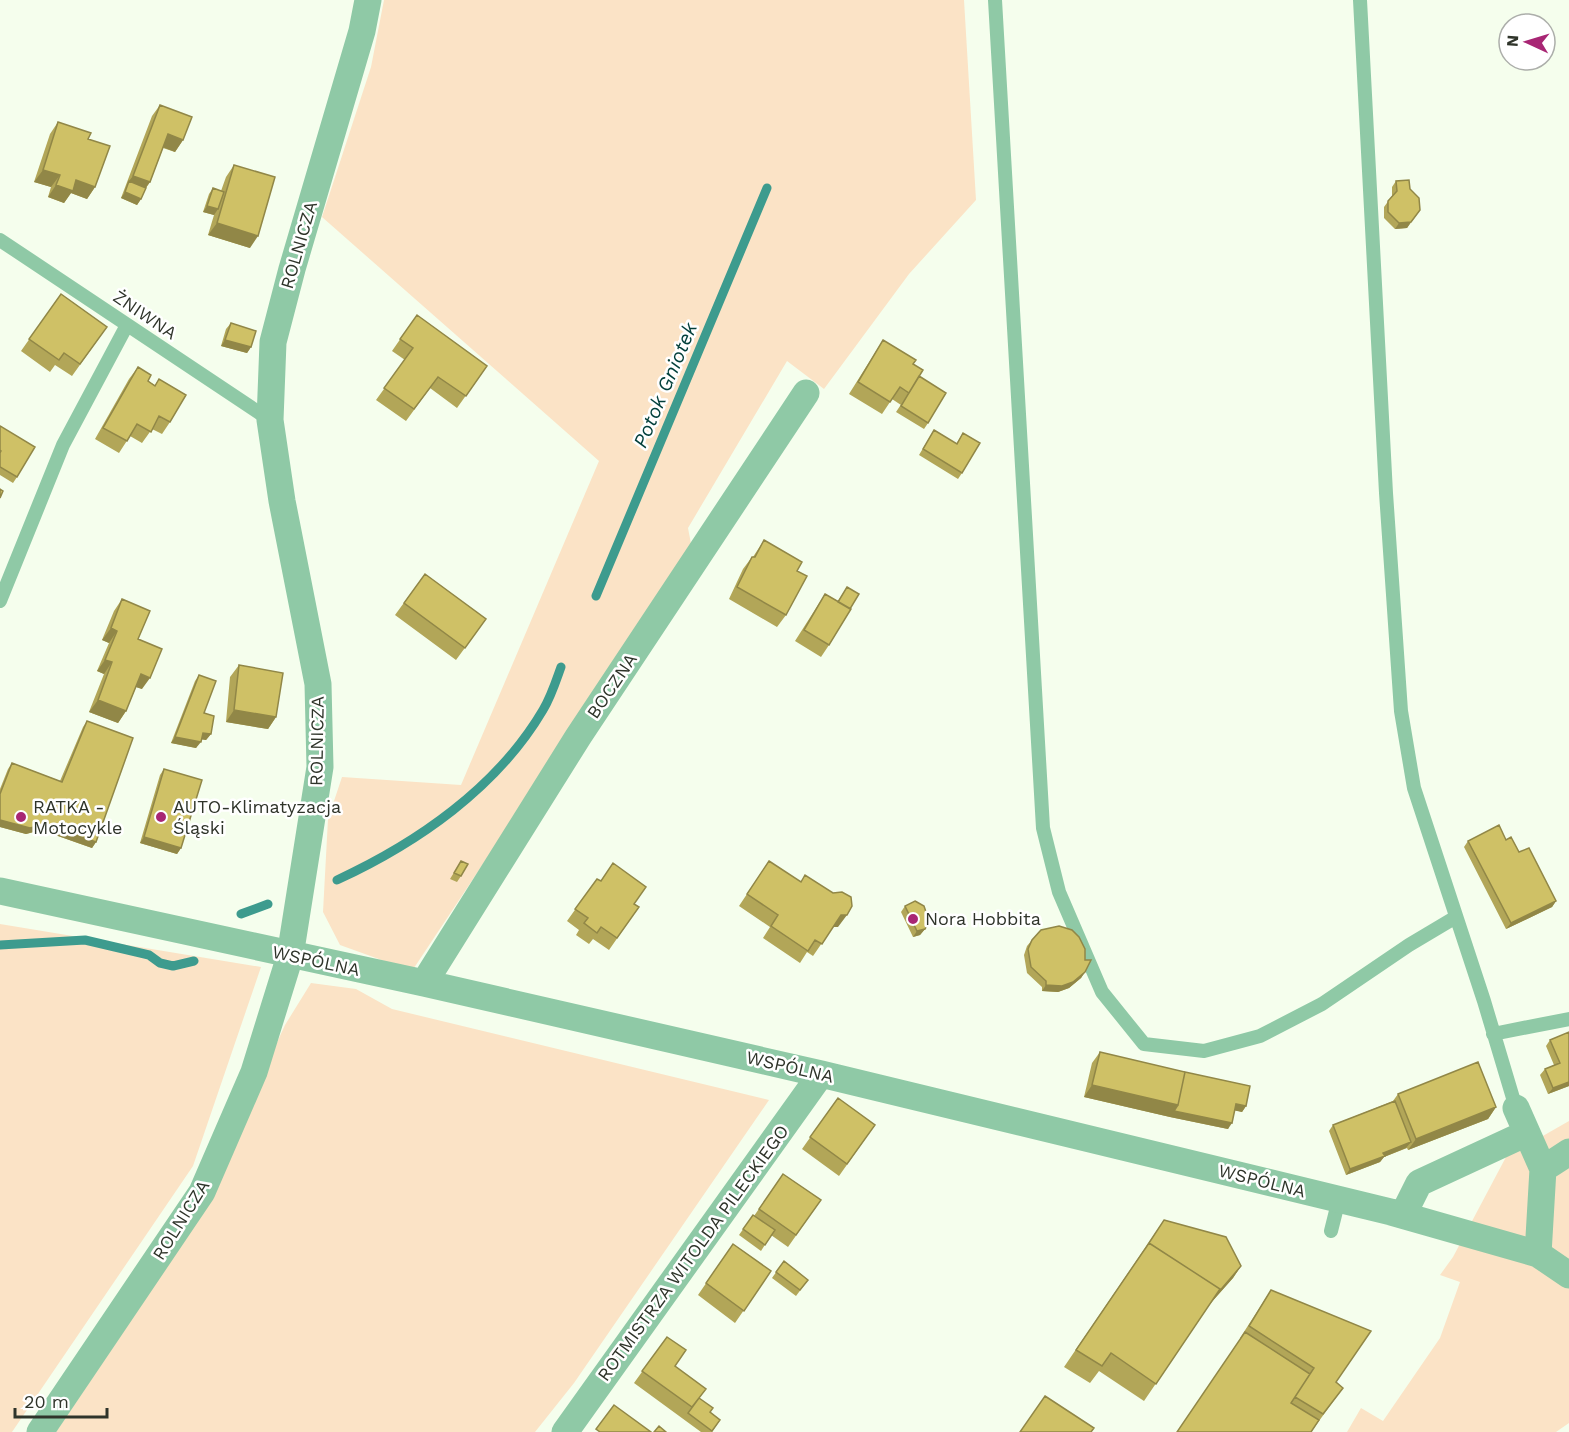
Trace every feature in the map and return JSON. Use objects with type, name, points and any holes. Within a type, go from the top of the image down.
[{"type":"street","name":"ROLNICZA","points":[[40,1432],[202,1192],[254,1072],[290,956],[320,767],[318,684],[282,501],[270,420],[273,342],[292,269],[362,31],[368,0]]},
{"type":"street","name":"BOCZNA","points":[[424,983],[578,737],[806,393]]},
{"type":"street","name":"WSPÓLNA","points":[[0,891],[290,956],[424,983],[821,1074],[1339,1199],[1538,1254],[1569,1275]]},
{"type":"street","name":"ROTMISTRZA WITOLDA PILECKIEGO","points":[[565,1432],[821,1074]]},
{"type":"street","points":[[1516,1108],[1543,1169],[1538,1254]]},
{"type":"street","points":[[1403,1215],[1419,1183],[1527,1133]]},
{"type":"street","points":[[1543,1169],[1569,1152]]},
{"type":"lane","points":[[995,0],[1043,828],[1059,892],[1102,992],[1144,1044],[1204,1051],[1260,1036],[1322,1004],[1409,945],[1456,917]]},
{"type":"lane","points":[[1360,0],[1384,470],[1401,711],[1414,788],[1516,1108]]},
{"type":"lane","name":"ŻNIWNA","points":[[0,240],[270,420]]},
{"type":"lane","points":[[0,602],[63,446],[127,325]]},
{"type":"lane","points":[[1494,1034],[1569,1019]]},
{"type":"lane","points":[[1331,1231],[1339,1199]]},
{"type":"shaded area","points":[[384,0],[964,0],[976,200],[909,274],[824,389],[787,361],[688,528],[692,549],[412,971],[340,945],[323,912],[328,819],[342,777],[461,785],[599,461],[322,217],[371,67]]},
{"type":"shaded area","points":[[0,924],[261,967],[193,1166],[12,1432],[0,1432]]},
{"type":"shaded area","points":[[311,983],[356,989],[392,1009],[769,1100],[574,1383],[535,1432],[56,1432],[189,1234],[285,1025]]},
{"type":"shaded area","points":[[1569,1121],[1569,1423],[1556,1432],[1347,1432],[1361,1408],[1383,1421],[1440,1338],[1460,1282],[1440,1275],[1453,1257],[1506,1157]]},
{"type":"building","points":[[160,105],[192,117],[183,140],[168,134],[150,182],[133,176]]},
{"type":"building","points":[[58,122],[91,133],[88,139],[110,146],[95,187],[76,180],[73,191],[56,185],[60,175],[43,170]]},
{"type":"building","points":[[234,165],[275,177],[258,236],[217,223]]},
{"type":"building","points":[[1409,180],[1410,189],[1419,198],[1420,210],[1411,222],[1399,223],[1388,212],[1388,201],[1397,191],[1396,181]]},
{"type":"building","points":[[129,181],[146,188],[141,199],[125,192]]},
{"type":"building","points":[[213,188],[224,192],[218,209],[207,206]]},
{"type":"building","points":[[61,294],[107,327],[80,364],[64,353],[59,360],[29,339]]},
{"type":"building","points":[[417,315],[487,366],[466,396],[438,377],[414,409],[384,388],[413,348],[400,339]]},
{"type":"building","points":[[231,323],[256,331],[251,347],[225,340]]},
{"type":"building","points":[[883,340],[916,360],[913,364],[923,370],[909,393],[900,387],[890,402],[858,382]]},
{"type":"building","points":[[138,367],[151,375],[148,381],[155,386],[159,379],[186,395],[170,422],[159,416],[151,432],[137,424],[127,441],[103,428]]},
{"type":"building","points":[[919,376],[946,393],[928,423],[901,406]]},
{"type":"building","points":[[0,426],[35,447],[17,477],[0,467]]},
{"type":"building","points":[[934,430],[957,444],[963,433],[980,443],[962,473],[923,449]]},
{"type":"building","points":[[764,540],[802,562],[797,571],[807,576],[786,615],[737,587],[752,557],[755,557]]},
{"type":"building","points":[[425,574],[486,619],[465,648],[404,603]]},
{"type":"building","points":[[847,587],[859,594],[850,609],[838,602]]},
{"type":"building","points":[[825,594],[851,609],[829,645],[804,630]]},
{"type":"building","points":[[122,599],[150,611],[138,639],[162,649],[150,678],[141,674],[126,711],[98,700],[112,662],[105,660],[117,631],[111,628]]},
{"type":"building","points":[[239,665],[283,673],[276,717],[234,710]]},
{"type":"building","points":[[199,675],[216,681],[204,713],[214,716],[211,734],[203,733],[201,742],[175,737]]},
{"type":"building","points":[[87,721],[133,738],[96,842],[46,824],[30,828],[0,820],[0,794],[12,763],[62,782]]},
{"type":"building","points":[[164,769],[202,780],[181,848],[144,837]]},
{"type":"building","points":[[1499,825],[1506,840],[1511,837],[1519,852],[1529,848],[1556,901],[1511,923],[1468,841]]},
{"type":"building","points":[[461,861],[468,864],[461,876],[454,873]]},
{"type":"building","points":[[769,861],[801,882],[805,875],[833,893],[842,892],[851,897],[852,906],[847,915],[841,915],[822,944],[815,940],[808,951],[771,926],[778,915],[747,894]]},
{"type":"building","points":[[613,863],[646,887],[634,904],[639,907],[617,938],[601,927],[597,933],[584,923],[588,918],[575,909],[597,879],[601,881]]},
{"type":"building","points":[[915,901],[924,906],[929,921],[925,929],[917,931],[905,906]]},
{"type":"building","points":[[1059,926],[1072,930],[1079,937],[1085,949],[1085,960],[1091,960],[1085,972],[1073,982],[1062,986],[1046,985],[1046,981],[1031,967],[1028,949],[1041,930]]},
{"type":"building","points":[[1569,1032],[1569,1082],[1553,1088],[1545,1069],[1560,1063],[1550,1040]]},
{"type":"building","points":[[1100,1052],[1185,1072],[1178,1105],[1092,1085]]},
{"type":"building","points":[[1478,1062],[1496,1107],[1416,1139],[1398,1094]]},
{"type":"building","points":[[1185,1072],[1250,1086],[1246,1106],[1236,1104],[1232,1123],[1174,1111],[1178,1105]]},
{"type":"building","points":[[838,1098],[875,1125],[847,1164],[810,1137]]},
{"type":"building","points":[[1395,1101],[1411,1142],[1383,1153],[1385,1156],[1350,1169],[1333,1125]]},
{"type":"building","points":[[783,1174],[821,1200],[796,1235],[759,1209]]},
{"type":"building","points":[[753,1215],[775,1230],[765,1245],[743,1229]]},
{"type":"building","points":[[1164,1220],[1226,1237],[1241,1266],[1217,1294],[1220,1289],[1149,1243],[1145,1249]]},
{"type":"building","points":[[1149,1243],[1220,1289],[1156,1384],[1111,1353],[1102,1366],[1076,1350]]},
{"type":"building","points":[[733,1244],[771,1271],[744,1311],[706,1283]]},
{"type":"building","points":[[784,1261],[808,1280],[800,1290],[776,1272]]},
{"type":"building","points":[[1271,1290],[1371,1331],[1336,1382],[1343,1388],[1323,1414],[1295,1397],[1314,1368],[1249,1326]]},
{"type":"building","points":[[1245,1332],[1310,1374],[1291,1403],[1319,1420],[1311,1432],[1177,1432]]},
{"type":"building","points":[[667,1337],[686,1350],[675,1366],[706,1389],[692,1407],[642,1371]]},
{"type":"building","points":[[1045,1396],[1094,1428],[1091,1432],[1020,1432]]},
{"type":"building","points":[[699,1398],[713,1408],[710,1412],[720,1420],[712,1431],[688,1413]]},
{"type":"building","points":[[614,1405],[651,1432],[600,1432],[596,1429]]},
{"type":"building","points":[[659,1426],[666,1432],[654,1432]]},
{"type":"waterway","name":"Potok Gniotek","points":[[596,596],[767,188]]},
{"type":"waterway","name":"Potok Gniotek","points":[[337,880],[425,831],[479,788],[524,738],[546,705],[561,667]]},
{"type":"waterway","name":"Potok Gniotek","points":[[241,914],[268,904]]},
{"type":"waterway","name":"Potok Gniotek","points":[[0,945],[85,940],[149,955],[160,963],[173,966],[194,961]]},
{"type":"place","name":"RATKA - Motocykle","points":[[21,817]]},
{"type":"place","name":"AUTO-Klimatyzacja Śląski","points":[[161,817]]},
{"type":"place","name":"Nora Hobbita","points":[[913,919]]}]
